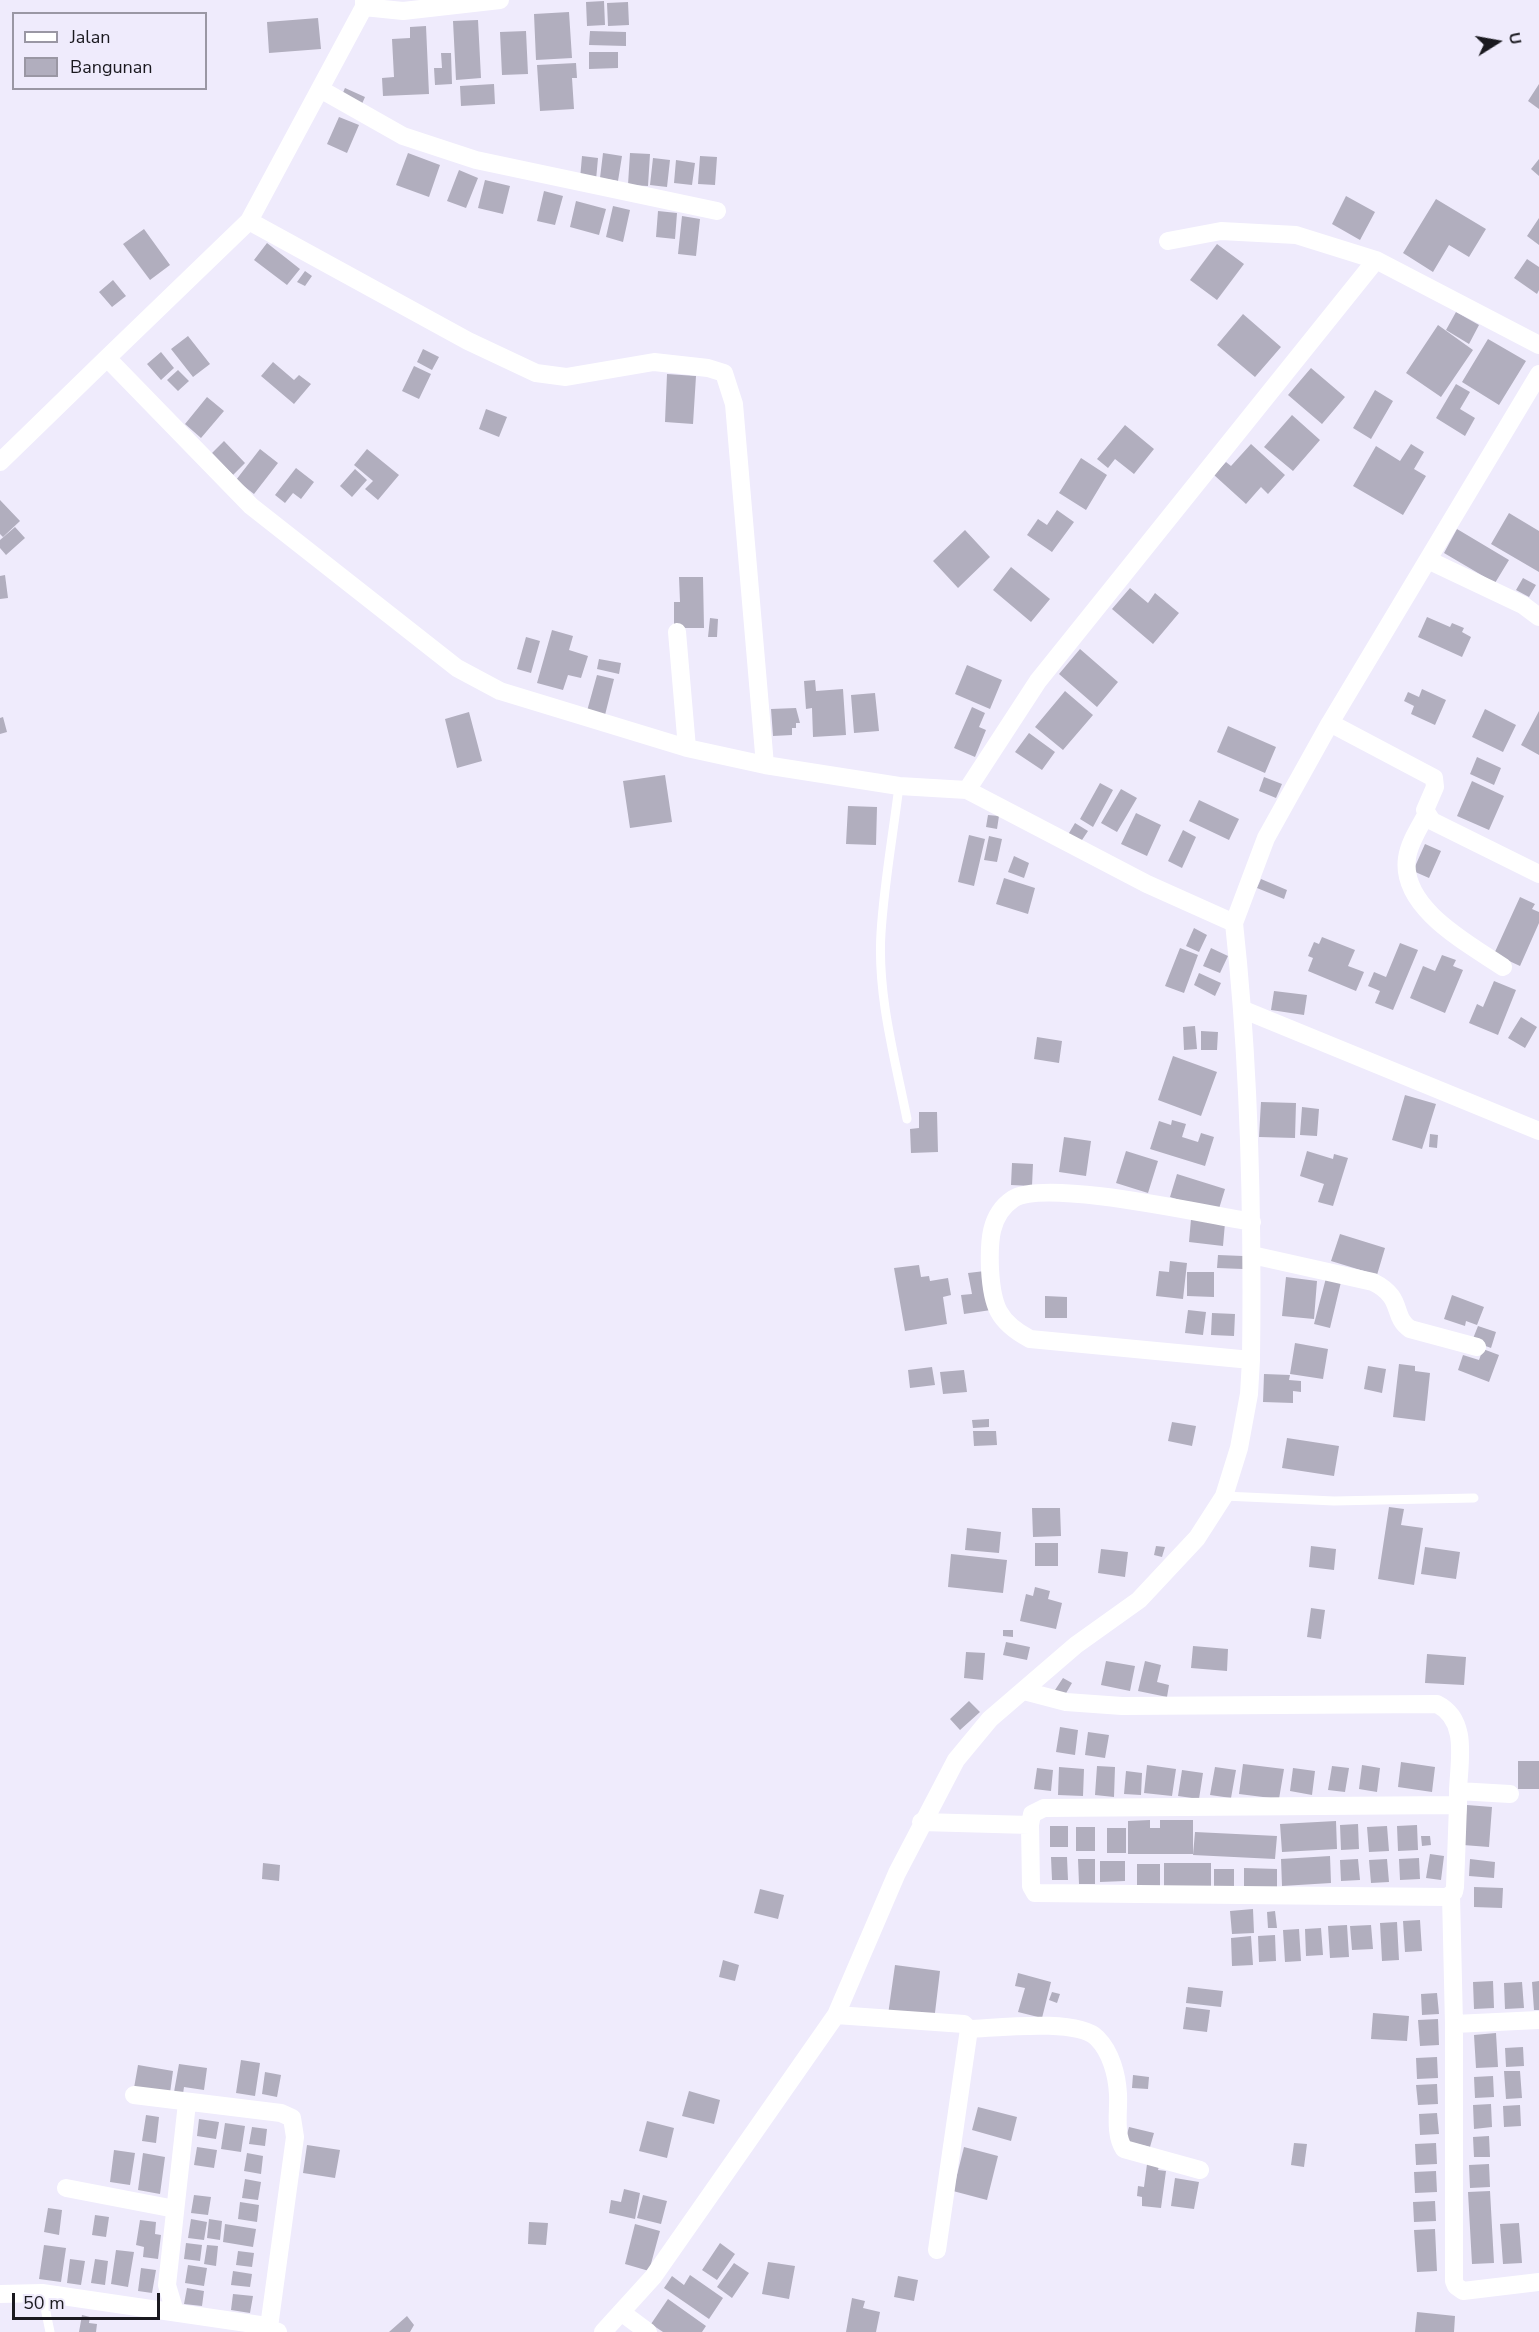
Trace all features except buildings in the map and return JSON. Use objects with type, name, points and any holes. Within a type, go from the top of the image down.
[{"type":"street","points":[[0,462],[249,221],[364,3],[404,11],[500,0]]},
{"type":"street","points":[[320,89],[403,136],[476,160],[717,211]]},
{"type":"street","points":[[249,221],[468,341],[536,373],[566,377],[654,362],[708,368],[724,373],[734,404],[765,765]]},
{"type":"street","points":[[1168,241],[1221,231],[1296,235],[1376,260],[1539,345]]},
{"type":"street","points":[[968,790],[1038,681],[1376,260]]},
{"type":"street","points":[[107,358],[251,506],[457,668],[500,691],[687,748],[765,765],[899,786],[968,790],[1147,884],[1234,923]]},
{"type":"street","points":[[603,2332],[652,2277],[836,2015],[921,1822],[956,1760],[990,1719],[1076,1645],[1139,1600],[1197,1538],[1224,1496],[1239,1448],[1249,1394],[1251,1359],[1252,1222],[1244,1010],[1234,923],[1266,838],[1329,723],[1539,374]]},
{"type":"street","points":[[1428,560],[1522,605],[1539,617]]},
{"type":"street","points":[[677,632],[687,748]]},
{"type":"street","points":[[1329,723],[1434,778],[1435,787],[1425,810],[1426,815],[1407,857],[1411,885],[1420,902],[1442,926],[1503,967]]},
{"type":"street","points":[[1426,815],[1432,821],[1488,851],[1539,874]]},
{"type":"street","points":[[1244,1010],[1539,1131]]},
{"type":"street","points":[[1251,1359],[1030,1339],[1009,1328],[999,1313],[991,1287],[989,1254],[992,1228],[1001,1210],[1015,1198],[1034,1193],[1102,1197],[1252,1222]]},
{"type":"street","points":[[1252,1254],[1373,1282],[1393,1296],[1402,1322],[1410,1329],[1477,1347]]},
{"type":"street","points":[[1024,1690],[1066,1702],[1122,1706],[1437,1704],[1448,1709],[1459,1731],[1455,1887],[1451,1895],[1454,2024],[1454,2281],[1456,2286],[1463,2291],[1539,2282]]},
{"type":"street","points":[[1451,1895],[1035,1893],[1030,1886],[1030,1825],[1032,1814],[1044,1808],[1458,1798],[1510,1794]]},
{"type":"street","points":[[921,1822],[1030,1825]]},
{"type":"street","points":[[836,2015],[964,2024],[969,2029],[1071,2028],[1096,2037],[1112,2064],[1118,2085],[1118,2131],[1124,2149],[1200,2170]]},
{"type":"street","points":[[1454,2024],[1539,2020]]},
{"type":"street","points":[[937,2250],[969,2029]]},
{"type":"street","points":[[0,2294],[42,2293],[274,2329],[294,2124],[288,2115],[281,2113],[134,2095]]},
{"type":"street","points":[[175,2313],[167,2285],[187,2103]]},
{"type":"street","points":[[66,2188],[175,2209]]},
{"type":"street","points":[[621,2312],[648,2332]]},
{"type":"lane","points":[[899,786],[881,934],[882,973],[891,1037],[907,1119]]},
{"type":"lane","points":[[1224,1496],[1334,1501],[1474,1498]]},
{"type":"lane","points":[[42,2293],[50,2332]]}]
